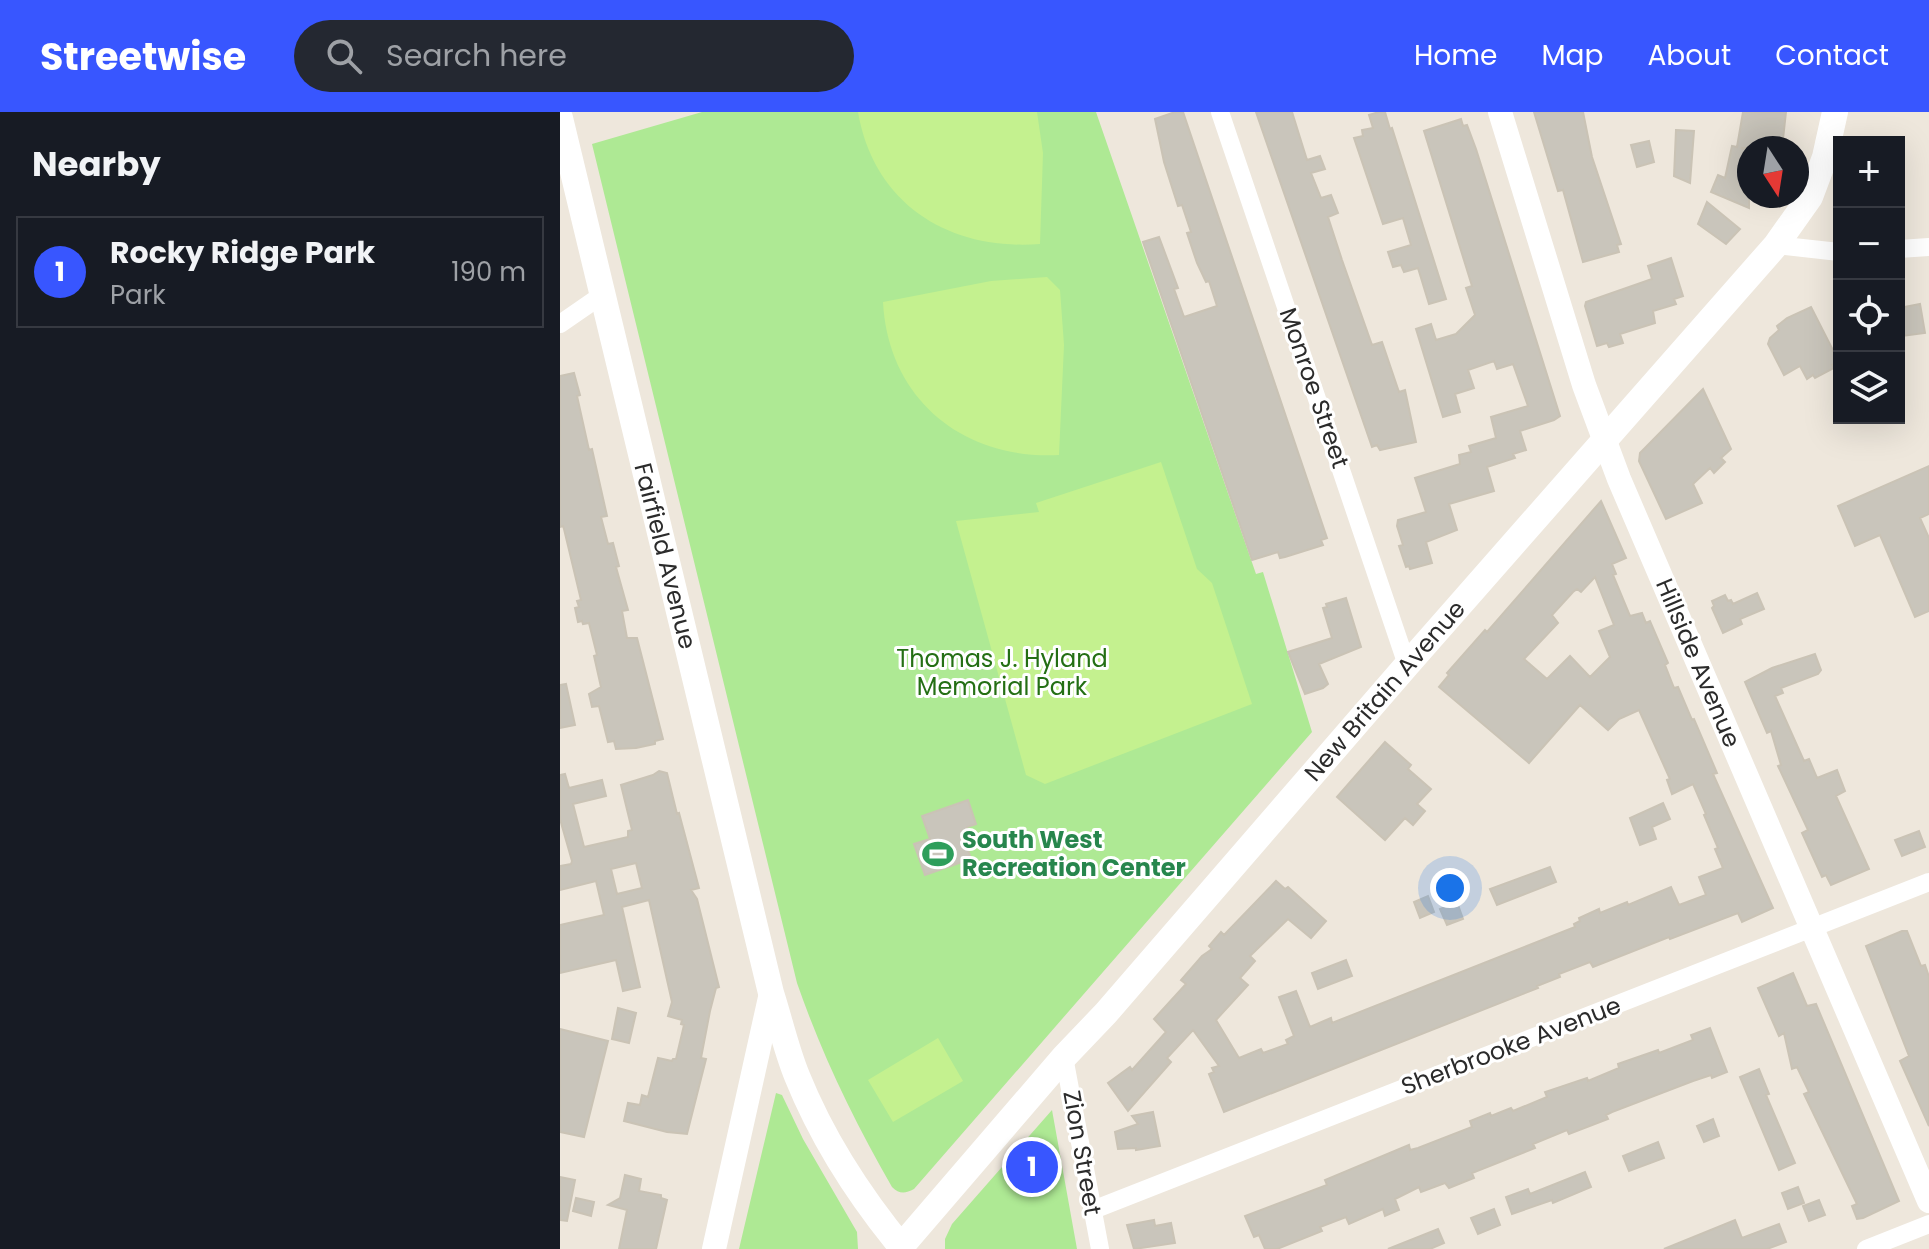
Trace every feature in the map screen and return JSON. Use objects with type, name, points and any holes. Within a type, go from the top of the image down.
[{"type":"main road","name":"New Britain Avenue","points":[[901,1248],[1064,1057],[1106,1013],[1776,245],[1810,197],[1825,157],[1835,112]]},
{"type":"main road","name":"Fairfield Avenue","points":[[560,118],[771,993],[797,1075],[816,1115],[855,1185],[901,1248]]},
{"type":"street","name":"Monroe Street","points":[[1220,112],[1407,665]]},
{"type":"street","name":"Hillside Avenue","points":[[1500,112],[1584,385],[1605,442],[1929,1201]]},
{"type":"street","points":[[1776,245],[1833,251]]},
{"type":"street","points":[[1905,249],[1929,247]]},
{"type":"street","points":[[560,324],[602,295]]},
{"type":"street","name":"Sherbrooke Avenue","points":[[1093,1210],[1929,882]]},
{"type":"street","name":"Fairfield Avenue","points":[[714,1249],[771,993]]},
{"type":"street","name":"Zion Street","points":[[1064,1057],[1100,1249]]},
{"type":"street","points":[[1866,1249],[1929,1224]]},
{"type":"green space","name":"Thomas J. Hyland Memorial Park","points":[[702,112],[1096,112],[1256,574],[1263,572],[1312,732],[914,1189],[905,1192],[892,1187],[865,1137],[828,1062],[797,983],[592,144]]},
{"type":"green space","points":[[858,112],[1037,112],[1043,153],[1040,244],[1007,244],[976,239],[947,230],[921,216],[899,196],[881,173],[867,145]]},
{"type":"green space","points":[[1047,277],[1060,290],[1064,345],[1059,455],[1024,454],[992,447],[962,434],[937,417],[916,394],[899,368],[888,337],[883,302],[991,281]]},
{"type":"green space","points":[[1161,462],[1197,569],[1212,583],[1252,704],[1045,784],[1026,775],[956,521],[1039,512],[1036,503]]},
{"type":"green space","points":[[938,1038],[963,1081],[893,1122],[868,1080]]},
{"type":"green space","points":[[776,1093],[782,1095],[803,1139],[857,1232],[858,1249],[739,1249]]},
{"type":"green space","points":[[1052,1110],[1077,1249],[945,1249],[945,1239],[952,1224]]},
{"type":"building","points":[[1183,112],[1327,538],[1321,540],[1323,545],[1285,557],[1280,558],[1278,552],[1252,560],[1143,242],[1159,237],[1178,288],[1174,289],[1184,317],[1217,306],[1209,281],[1206,282],[1197,263],[1187,233],[1191,232],[1182,205],[1178,206],[1164,162],[1155,119]]},
{"type":"building","points":[[1256,112],[1292,112],[1307,160],[1320,156],[1325,169],[1311,173],[1321,198],[1331,195],[1338,213],[1328,217],[1342,260],[1372,345],[1382,342],[1399,392],[1405,390],[1416,442],[1380,450],[1377,445],[1372,447]]},
{"type":"building","points":[[1385,112],[1392,128],[1446,299],[1429,304],[1418,268],[1404,272],[1401,265],[1393,267],[1388,252],[1411,245],[1403,218],[1383,224],[1354,138],[1363,136],[1362,130],[1373,128],[1369,115]]},
{"type":"building","points":[[1534,112],[1583,112],[1592,157],[1621,244],[1617,245],[1619,252],[1583,262],[1563,190],[1558,191]]},
{"type":"building","points":[[1743,112],[1786,112],[1783,136],[1739,136]]},
{"type":"building","points":[[1461,119],[1463,126],[1467,125],[1476,149],[1560,416],[1520,431],[1526,450],[1513,454],[1515,458],[1487,467],[1494,491],[1449,504],[1457,530],[1426,542],[1432,563],[1410,569],[1406,567],[1399,546],[1403,545],[1397,526],[1398,520],[1426,512],[1415,478],[1460,464],[1459,455],[1471,452],[1469,446],[1496,438],[1491,417],[1528,406],[1513,364],[1497,369],[1494,361],[1468,370],[1474,388],[1455,394],[1460,412],[1443,417],[1416,329],[1431,324],[1436,340],[1456,334],[1475,315],[1466,288],[1472,286],[1424,131]]},
{"type":"building","points":[[1676,130],[1694,131],[1690,183],[1674,176]]},
{"type":"building","points":[[1649,141],[1654,162],[1637,167],[1631,145]]},
{"type":"building","points":[[1732,146],[1737,147],[1737,203],[1711,192],[1718,175],[1725,178]]},
{"type":"building","points":[[1707,202],[1740,229],[1726,244],[1698,224]]},
{"type":"building","points":[[1671,258],[1683,296],[1674,299],[1676,304],[1653,311],[1655,323],[1620,334],[1623,343],[1597,346],[1586,302],[1652,279],[1648,266]]},
{"type":"building","points":[[1920,304],[1925,333],[1905,336],[1905,307]]},
{"type":"building","points":[[1811,307],[1833,350],[1833,369],[1815,378],[1813,375],[1807,379],[1800,366],[1784,375],[1768,344],[1779,330],[1777,326]]},
{"type":"building","points":[[574,373],[589,450],[592,449],[607,516],[601,517],[608,544],[613,543],[628,610],[622,611],[627,638],[637,638],[663,739],[636,748],[616,749],[614,741],[608,742],[599,706],[592,707],[589,694],[601,687],[594,656],[597,655],[589,623],[578,622],[575,608],[579,607],[577,601],[581,600],[564,529],[560,527],[560,376]]},
{"type":"building","points":[[1703,389],[1731,449],[1721,458],[1725,462],[1714,473],[1710,468],[1693,484],[1702,503],[1666,519],[1639,461],[1640,453]]},
{"type":"building","points":[[1929,466],[1929,514],[1920,518],[1929,538],[1929,611],[1915,617],[1880,535],[1855,546],[1838,506]]},
{"type":"building","points":[[1601,501],[1626,558],[1612,564],[1616,574],[1613,575],[1630,616],[1642,613],[1646,623],[1650,621],[1668,663],[1665,665],[1674,688],[1678,687],[1694,719],[1717,773],[1713,774],[1773,908],[1742,922],[1738,913],[1593,967],[1590,962],[1559,974],[1560,977],[1538,988],[1224,1112],[1209,1074],[1214,1072],[1212,1068],[1219,1066],[1193,1030],[1167,1058],[1171,1062],[1128,1111],[1108,1083],[1130,1067],[1132,1070],[1166,1032],[1154,1019],[1186,984],[1181,980],[1212,949],[1209,946],[1221,932],[1224,935],[1276,881],[1285,889],[1288,887],[1326,921],[1311,938],[1288,919],[1250,956],[1255,961],[1240,978],[1248,985],[1216,1020],[1239,1058],[1261,1049],[1263,1053],[1288,1044],[1286,1040],[1294,1036],[1279,997],[1296,991],[1310,1027],[1331,1018],[1332,1023],[1575,927],[1579,918],[1599,909],[1600,913],[1627,902],[1628,905],[1671,887],[1679,905],[1706,895],[1699,877],[1723,868],[1706,814],[1693,784],[1672,794],[1667,780],[1670,779],[1639,710],[1619,719],[1608,730],[1580,705],[1529,763],[1439,687],[1449,675],[1447,673],[1485,630],[1487,632]],"holes":[[[1595,577],[1614,625],[1599,631],[1610,657],[1590,677],[1570,656],[1547,679],[1524,659],[1558,623],[1552,615],[1573,592],[1577,589],[1581,592]]]},
{"type":"building","points":[[1757,593],[1764,609],[1740,619],[1742,624],[1723,633],[1712,601],[1725,595],[1733,604]]},
{"type":"building","points":[[1346,598],[1361,647],[1319,664],[1328,684],[1305,694],[1288,652],[1332,638],[1323,608],[1327,607],[1326,604]]},
{"type":"building","points":[[1815,654],[1821,670],[1818,674],[1781,688],[1783,693],[1775,696],[1804,761],[1809,759],[1817,778],[1837,770],[1845,791],[1836,796],[1869,869],[1831,885],[1826,875],[1822,877],[1802,833],[1808,830],[1778,766],[1781,765],[1771,731],[1767,733],[1745,682],[1772,668]]},
{"type":"building","points":[[566,684],[575,725],[560,728],[560,685]]},
{"type":"building","points":[[1385,742],[1411,765],[1408,769],[1431,789],[1417,804],[1425,811],[1413,825],[1405,818],[1385,840],[1337,797]]},
{"type":"building","points":[[659,771],[667,773],[699,888],[691,890],[697,899],[719,987],[716,988],[710,1011],[701,1058],[706,1059],[687,1134],[624,1121],[628,1103],[640,1105],[642,1095],[648,1097],[658,1058],[676,1059],[684,1025],[681,1024],[682,1020],[668,1016],[672,1002],[649,900],[622,907],[640,987],[623,991],[616,960],[560,973],[560,925],[604,915],[596,881],[560,890],[560,866],[572,861],[560,819],[560,775],[565,774],[569,788],[602,780],[606,796],[573,804],[584,847],[628,837],[628,831],[632,830],[621,785]],"holes":[[[636,863],[642,888],[617,894],[611,869]]]},
{"type":"building","points":[[968,800],[976,824],[967,827],[965,841],[971,859],[925,875],[914,844],[930,839],[922,816]]},
{"type":"building","points":[[1663,803],[1670,819],[1652,827],[1656,839],[1640,845],[1630,818]]},
{"type":"building","points":[[1919,831],[1925,847],[1902,856],[1895,840]]},
{"type":"building","points":[[1550,867],[1556,882],[1497,905],[1490,889]]},
{"type":"building","points":[[1428,896],[1434,912],[1420,918],[1414,902]]},
{"type":"building","points":[[1457,902],[1463,919],[1447,925],[1440,909]]},
{"type":"building","points":[[1907,931],[1921,966],[1925,965],[1929,977],[1929,1126],[1900,1061],[1909,1056],[1866,946]]},
{"type":"building","points":[[1346,960],[1352,976],[1318,989],[1312,973]]},
{"type":"building","points":[[1793,973],[1807,1006],[1816,1004],[1899,1201],[1863,1218],[1857,1219],[1852,1206],[1857,1204],[1804,1094],[1809,1092],[1797,1067],[1792,1069],[1784,1033],[1779,1036],[1758,988]]},
{"type":"building","points":[[618,1008],[636,1013],[629,1043],[612,1039]]},
{"type":"building","points":[[1710,1028],[1727,1072],[1693,1081],[1612,1112],[1606,1115],[1608,1119],[1569,1134],[1567,1130],[1533,1144],[1535,1148],[1472,1173],[1474,1178],[1449,1188],[1445,1183],[1421,1192],[1419,1187],[1395,1199],[1399,1210],[1385,1216],[1383,1209],[1349,1224],[1346,1217],[1320,1227],[1322,1231],[1277,1249],[1265,1249],[1259,1235],[1254,1237],[1245,1216],[1327,1185],[1325,1180],[1409,1145],[1410,1150],[1418,1148],[1472,1127],[1470,1121],[1490,1113],[1491,1116],[1511,1108],[1513,1111],[1547,1097],[1545,1092],[1587,1078],[1588,1081],[1619,1068],[1618,1064],[1693,1040],[1691,1035]]},
{"type":"building","points":[[560,1029],[608,1041],[584,1137],[560,1132]]},
{"type":"building","points":[[1759,1069],[1769,1094],[1766,1095],[1795,1163],[1779,1170],[1740,1077]]},
{"type":"building","points":[[1153,1112],[1160,1146],[1118,1149],[1115,1132],[1138,1124],[1132,1116]]},
{"type":"building","points":[[1713,1119],[1719,1136],[1704,1142],[1697,1126]]},
{"type":"building","points":[[1658,1142],[1664,1158],[1629,1171],[1623,1156]]},
{"type":"building","points":[[1585,1172],[1591,1187],[1553,1203],[1552,1200],[1512,1214],[1506,1197],[1528,1189],[1530,1194]]},
{"type":"building","points":[[625,1175],[641,1179],[639,1191],[661,1195],[667,1200],[656,1249],[619,1249],[627,1210],[608,1205],[620,1198]]},
{"type":"building","points":[[560,1177],[575,1180],[567,1221],[560,1220]]},
{"type":"building","points":[[1798,1187],[1804,1203],[1788,1209],[1782,1193]]},
{"type":"building","points":[[576,1198],[594,1202],[591,1216],[573,1211]]},
{"type":"building","points":[[1819,1200],[1825,1215],[1809,1221],[1803,1206]]},
{"type":"building","points":[[1494,1209],[1500,1225],[1478,1234],[1471,1218]]},
{"type":"building","points":[[1154,1220],[1155,1226],[1171,1223],[1175,1243],[1134,1249],[1127,1225]]},
{"type":"building","points":[[1735,1220],[1742,1238],[1779,1224],[1786,1242],[1767,1249],[1664,1249]]},
{"type":"building","points":[[1438,1229],[1444,1243],[1430,1249],[1388,1249]]},
{"type":"place","name":"South West Recreation Center","points":[[938,854]]},
{"type":"place","name":"Rocky Ridge Park","points":[[1032,1167]]}]
